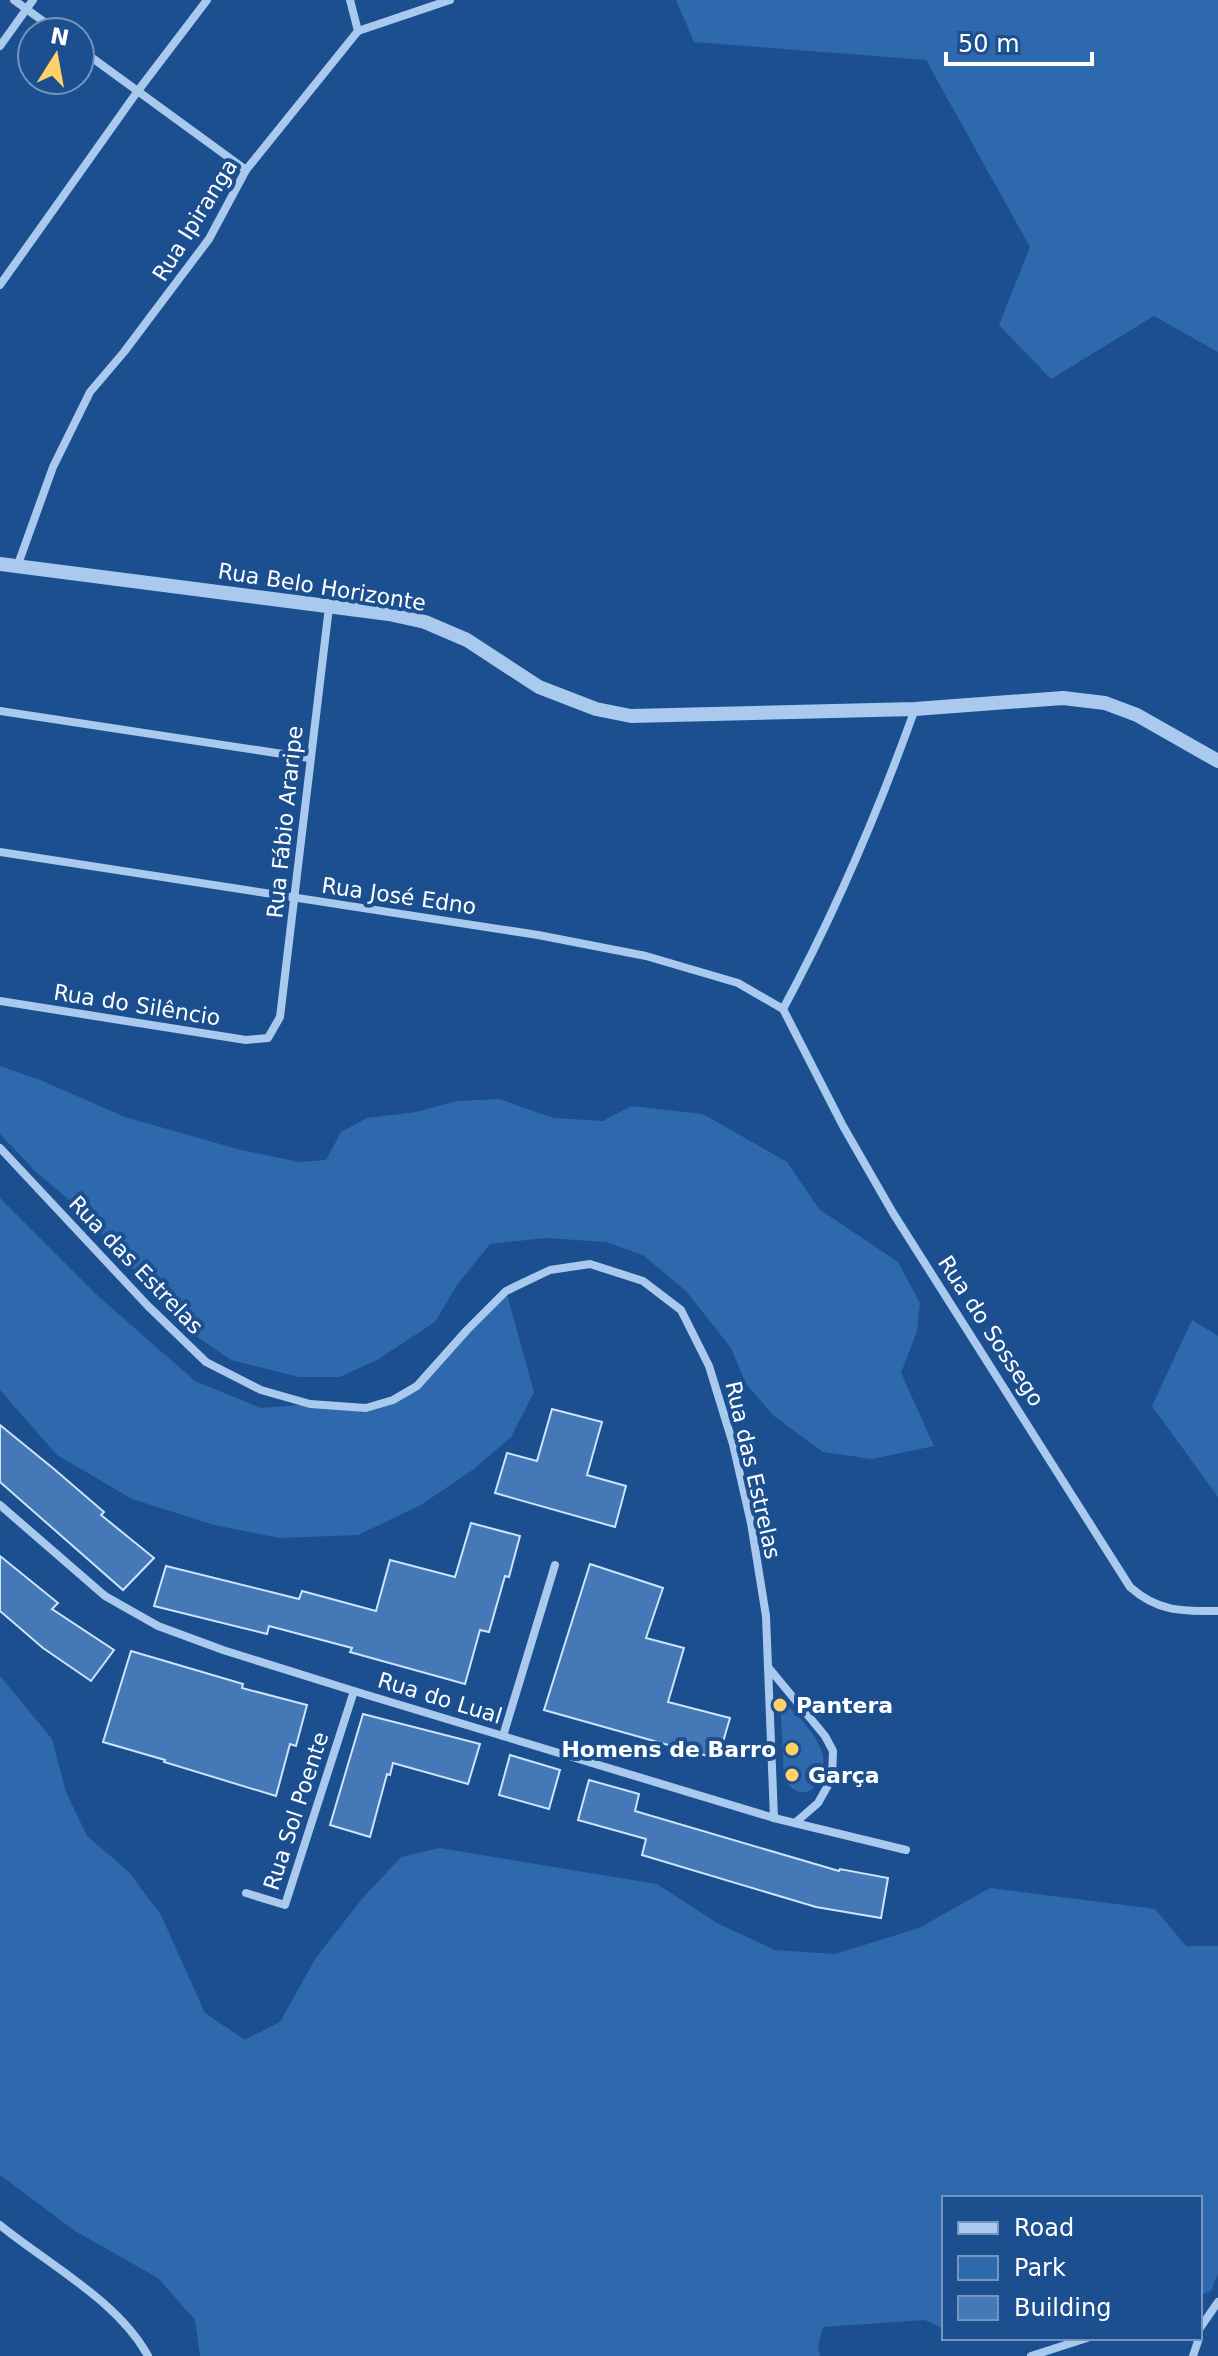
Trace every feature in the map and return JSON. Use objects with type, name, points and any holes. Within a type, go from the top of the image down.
[{"type":"street","points":[[14,0],[36,16]]},
{"type":"street","points":[[0,46],[33,0]]},
{"type":"street","points":[[0,285],[137,92],[207,0]]},
{"type":"street","points":[[350,0],[358,31],[450,0]]},
{"type":"street","name":"Rua Ipiranga","points":[[17,568],[53,467],[90,392],[209,239],[246,170],[358,31]]},
{"type":"street","points":[[96,61],[246,170]]},
{"type":"street","name":"Rua Belo Horizonte","points":[[0,564],[389,614],[425,622],[467,640],[539,687],[596,709],[631,716],[915,709],[1063,698],[1105,703],[1137,715],[1218,761]]},
{"type":"street","name":"Rua Fábio Araripe","points":[[268,1038],[280,1017],[329,607]]},
{"type":"street","points":[[783,1009],[830,917],[897,760],[915,709]]},
{"type":"street","points":[[0,711],[309,758]]},
{"type":"street","name":"Rua José Edno","points":[[0,852],[538,935],[646,956],[738,983],[783,1009]]},
{"type":"street","name":"Rua do Silêncio","points":[[0,1001],[246,1040],[268,1038]]},
{"type":"street","name":"Rua do Sossego","points":[[783,1009],[843,1126],[893,1213],[1130,1587],[1148,1602],[1185,1611],[1218,1611]]},
{"type":"street","name":"Rua das Estrelas","points":[[0,1148],[148,1306],[206,1362],[261,1390],[310,1404],[366,1408],[393,1400],[417,1386],[506,1291],[550,1270],[590,1264],[643,1281],[681,1310],[709,1366],[733,1444],[751,1523],[766,1616],[774,1818]]},
{"type":"street","name":"Rua do Lual","points":[[0,1505],[105,1596],[158,1626],[354,1691],[774,1818],[906,1850]]},
{"type":"street","points":[[503,1736],[555,1565]]},
{"type":"street","points":[[768,1667],[825,1736],[833,1751],[832,1778],[818,1803],[795,1823]]},
{"type":"street","name":"Rua Sol Poente","points":[[246,1893],[285,1905],[354,1691]]},
{"type":"street","points":[[0,2225],[110,2309],[138,2338],[148,2356]]},
{"type":"street","points":[[1202,2325],[1218,2302]]},
{"type":"street","points":[[1031,2356],[1081,2340]]},
{"type":"green space","points":[[676,0],[1218,0],[1218,352],[1154,316],[1051,379],[999,325],[1030,247],[926,60],[694,42]]},
{"type":"green space","points":[[0,1066],[125,1117],[241,1150],[300,1162],[326,1160],[341,1132],[367,1118],[416,1112],[457,1101],[499,1099],[553,1118],[603,1121],[631,1106],[703,1114],[787,1162],[819,1209],[898,1262],[920,1303],[917,1331],[901,1373],[934,1446],[872,1459],[823,1452],[774,1416],[746,1384],[731,1348],[686,1291],[643,1255],[606,1242],[546,1238],[490,1244],[457,1285],[435,1322],[377,1360],[340,1377],[299,1377],[231,1360],[199,1338],[166,1306],[73,1203],[37,1173],[0,1134]]},
{"type":"green space","points":[[0,1198],[99,1297],[195,1381],[261,1408],[310,1404],[366,1408],[417,1386],[506,1291],[534,1392],[511,1437],[474,1469],[421,1505],[358,1535],[280,1538],[214,1525],[132,1499],[57,1455],[0,1390]]},
{"type":"green space","points":[[1192,1320],[1218,1336],[1218,1497],[1152,1406]]},
{"type":"green space","points":[[0,1676],[52,1739],[66,1792],[87,1836],[128,1871],[161,1915],[205,2013],[245,2040],[280,2022],[315,1959],[361,1900],[401,1857],[439,1848],[657,1884],[717,1923],[775,1950],[835,1954],[919,1928],[990,1888],[1155,1909],[1186,1946],[1218,1946],[1218,2274],[1211,2291],[1202,2294],[1202,2196],[942,2196],[942,2328],[925,2320],[823,2327],[818,2346],[820,2356],[200,2356],[195,2320],[158,2278],[75,2231],[0,2175]]},
{"type":"green space","points":[[780,1698],[810,1730],[822,1752],[824,1763],[819,1782],[806,1792],[791,1787],[784,1778]]},
{"type":"building","points":[[552,1409],[602,1422],[587,1475],[626,1486],[615,1527],[495,1493],[507,1453],[537,1461]]},
{"type":"building","points":[[0,1425],[154,1558],[123,1590],[0,1482]]},
{"type":"building","points":[[471,1523],[520,1536],[489,1632],[480,1630],[465,1684],[350,1652],[352,1648],[269,1626],[267,1634],[154,1606],[166,1566],[299,1599],[302,1591],[376,1611],[390,1560],[455,1577]]},
{"type":"building","points":[[0,1556],[58,1603],[52,1609],[114,1650],[91,1681],[43,1648],[0,1611]]},
{"type":"building","points":[[590,1564],[663,1588],[646,1638],[684,1648],[668,1702],[730,1718],[718,1759],[544,1710]]},
{"type":"building","points":[[131,1651],[243,1684],[242,1688],[307,1705],[296,1746],[290,1744],[276,1796],[103,1742]]},
{"type":"building","points":[[363,1714],[480,1744],[468,1784],[393,1763],[390,1775],[387,1774],[370,1837],[330,1825]]},
{"type":"building","points":[[510,1755],[560,1770],[549,1809],[499,1795]]},
{"type":"building","points":[[589,1780],[639,1794],[635,1811],[839,1871],[888,1878],[881,1918],[816,1907],[642,1855],[646,1839],[578,1820]]},
{"type":"place","name":"Pantera","points":[[780,1705]]},
{"type":"place","name":"Homens de Barro","points":[[792,1749]]},
{"type":"place","name":"Garça","points":[[792,1775]]}]
